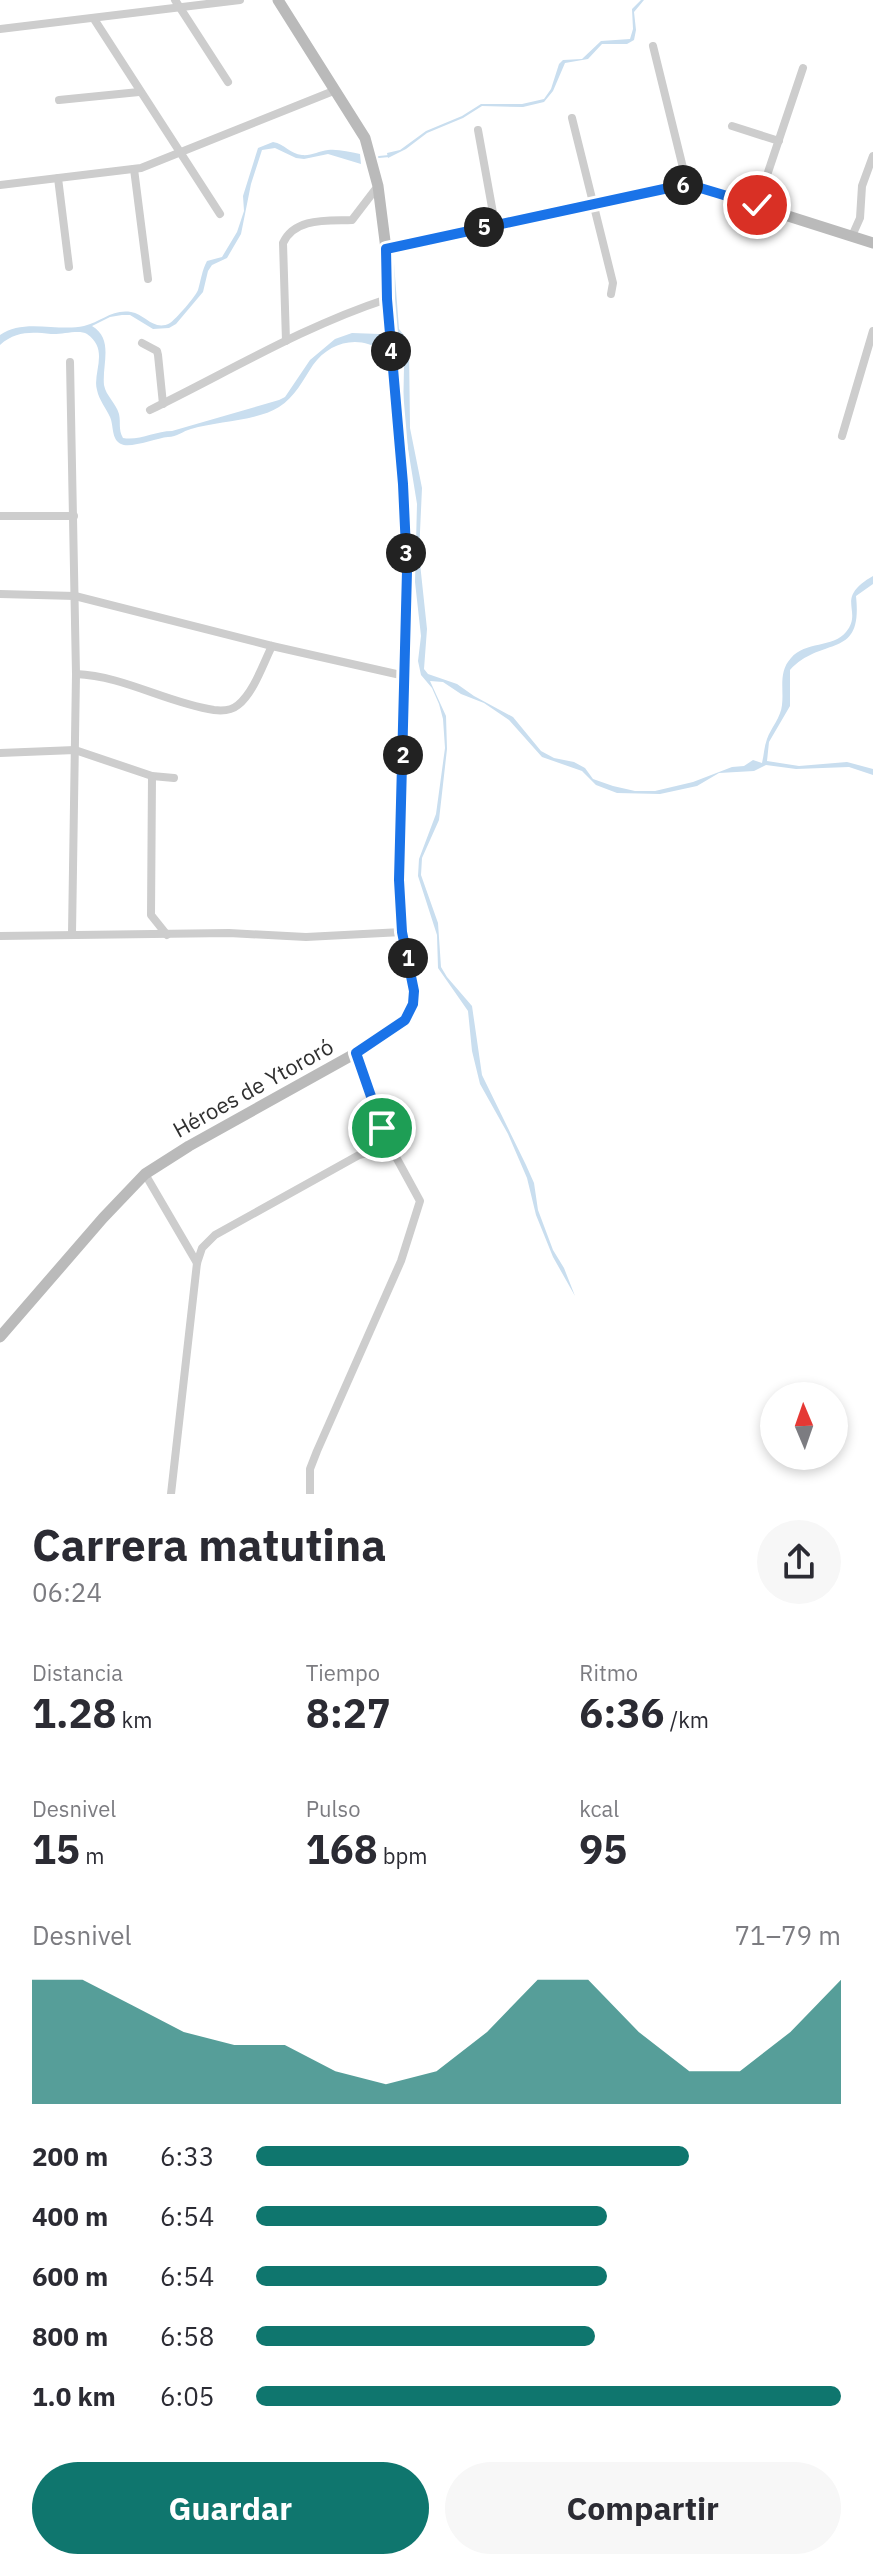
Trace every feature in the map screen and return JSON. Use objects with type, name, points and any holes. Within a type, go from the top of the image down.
[{"type":"main road","name":"Héroes de Ytororó","points":[[0,1337],[145,1174],[383,1036],[410,1012],[413,1004],[412,978],[402,932],[399,880],[406,557],[386,249],[378,186],[365,138],[278,0]]},
{"type":"main road","points":[[386,249],[687,184],[873,243]]},
{"type":"street","points":[[0,29],[94,19],[177,4],[240,0]]},
{"type":"street","points":[[177,4],[228,82]]},
{"type":"street","points":[[94,19],[177,152],[220,214]]},
{"type":"street","points":[[653,46],[687,184]]},
{"type":"street","points":[[757,205],[803,68]]},
{"type":"street","points":[[0,185],[134,169],[336,90]]},
{"type":"street","points":[[59,100],[139,92]]},
{"type":"street","points":[[572,118],[613,283],[611,294]]},
{"type":"street","points":[[732,126],[779,141]]},
{"type":"street","points":[[478,130],[495,224]]},
{"type":"street","points":[[852,236],[860,218],[862,186],[873,156]]},
{"type":"street","points":[[134,169],[148,279]]},
{"type":"street","points":[[58,178],[69,267]]},
{"type":"street","points":[[286,341],[283,256],[286,236],[311,222],[352,220],[378,186]]},
{"type":"street","points":[[150,410],[286,341],[347,313],[387,299]]},
{"type":"street","points":[[842,436],[873,331]]},
{"type":"street","points":[[142,343],[157,351],[163,404]]},
{"type":"street","points":[[70,362],[76,674],[72,934]]},
{"type":"street","points":[[0,516],[74,516]]},
{"type":"street","points":[[0,594],[75,596],[405,676]]},
{"type":"street","points":[[76,674],[101,677],[204,708],[225,710],[236,707],[244,698],[272,646]]},
{"type":"street","points":[[0,753],[75,750],[152,776],[174,778]]},
{"type":"street","points":[[152,776],[151,915],[167,935]]},
{"type":"street","points":[[0,936],[229,933],[306,937],[402,932]]},
{"type":"street","points":[[310,1494],[310,1469],[401,1261],[420,1201],[387,1140],[356,1053]]},
{"type":"street","points":[[171,1494],[197,1263],[202,1248],[215,1235],[359,1155],[375,1151],[387,1140]]},
{"type":"street","points":[[145,1174],[197,1263]]},
{"type":"water","points":[[644,0],[634,12],[634,40],[627,44],[602,44],[588,59],[565,63],[553,91],[544,102],[523,107],[482,106],[427,133],[388,158],[387,153],[400,150],[426,131],[481,104],[522,104],[544,99],[563,60],[582,59],[601,41],[630,39],[632,9]]},
{"type":"water","points":[[273,142],[302,155],[332,150],[360,154],[361,164],[328,154],[304,159],[275,148],[262,150],[251,184],[241,234],[227,258],[212,265],[203,292],[176,324],[169,328],[153,329],[130,315],[122,315],[92,326],[99,331],[105,345],[104,385],[119,414],[123,438],[172,431],[279,400],[285,397],[310,360],[335,339],[352,333],[380,334],[382,351],[364,343],[336,346],[320,357],[290,398],[270,412],[201,426],[171,437],[125,445],[116,439],[110,417],[98,394],[98,347],[87,334],[24,334],[0,345],[0,335],[19,327],[84,326],[118,312],[136,313],[154,324],[170,323],[198,290],[207,261],[222,257],[237,232],[244,211],[243,196],[258,148]]},
{"type":"water","points":[[394,263],[399,329],[409,349],[410,428],[422,488],[419,554],[427,629],[424,669],[428,674],[457,684],[513,717],[541,751],[554,758],[574,762],[585,768],[593,779],[635,791],[655,791],[693,782],[732,767],[744,766],[753,760],[762,763],[767,739],[781,709],[783,675],[787,663],[804,649],[834,640],[846,632],[851,624],[854,591],[873,576],[873,584],[856,596],[857,616],[847,639],[803,659],[790,670],[790,706],[769,742],[767,761],[799,766],[847,762],[873,769],[873,775],[849,767],[796,769],[766,765],[754,771],[719,773],[697,786],[660,794],[617,793],[596,785],[582,771],[542,757],[509,720],[484,703],[461,694],[443,682],[430,681],[446,716],[447,749],[439,820],[422,858],[421,875],[438,923],[441,967],[472,1006],[482,1075],[534,1183],[538,1210],[575,1296],[553,1257],[536,1215],[527,1178],[508,1134],[480,1084],[472,1051],[468,1011],[438,968],[437,935],[418,876],[419,859],[436,814],[445,748],[439,704],[432,688],[421,675],[418,661],[421,636],[415,582],[417,504],[403,418],[407,354],[395,333]]},
{"type":"waterway","points":[[379,157],[389,156]]},
{"type":"route","points":[[382,1128],[356,1053],[405,1020],[413,1004],[414,991],[402,932],[399,880],[407,571],[386,249],[687,184],[757,205]]}]
